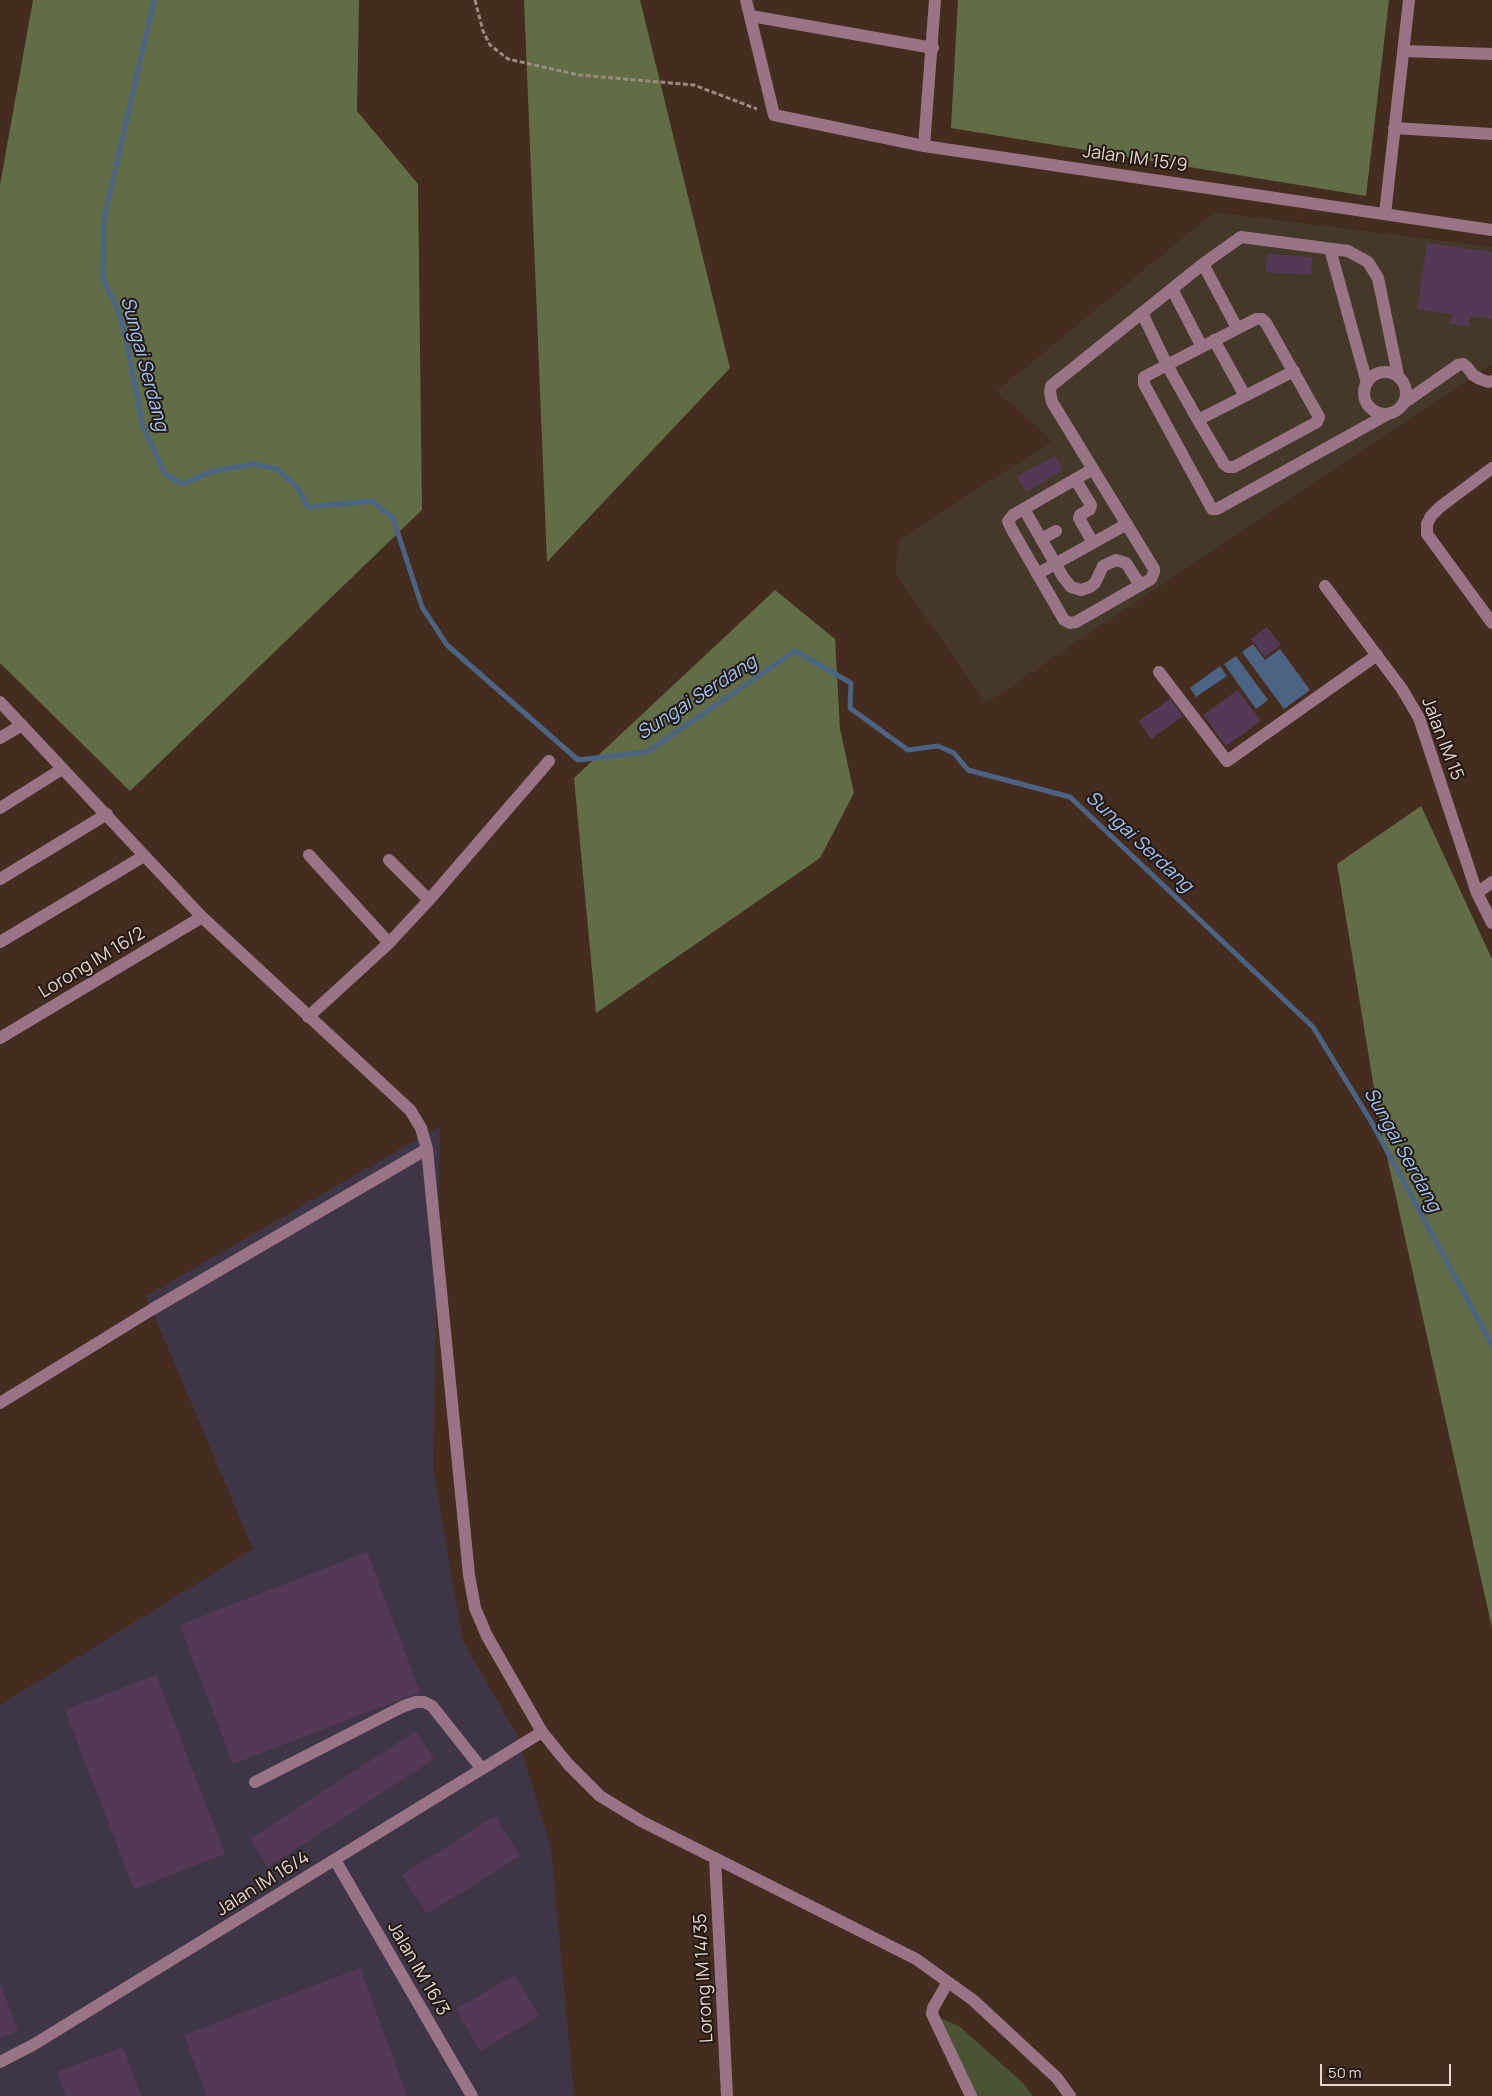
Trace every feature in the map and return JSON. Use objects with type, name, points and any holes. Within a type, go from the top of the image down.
[{"type":"street","points":[[746,0],[774,115]]},
{"type":"street","points":[[924,146],[935,0]]},
{"type":"street","points":[[1385,214],[1409,0]]},
{"type":"street","points":[[751,16],[932,48]]},
{"type":"street","points":[[1403,51],[1492,54]]},
{"type":"street","name":"Jalan IM 15/9","points":[[774,115],[924,146],[1492,230]]},
{"type":"street","points":[[1394,128],[1492,134]]},
{"type":"street","points":[[1093,469],[1010,517],[1009,525],[1064,620],[1070,623],[1076,622],[1140,585],[1153,575],[1154,569],[1126,524],[1093,469],[1052,402],[1051,386],[1203,264],[1241,237],[1353,252],[1368,262],[1378,278],[1398,376],[1407,391],[1405,402]]},
{"type":"street","points":[[1330,249],[1367,383],[1364,396],[1370,407],[1381,414],[1388,414]]},
{"type":"street","points":[[1203,264],[1237,328]]},
{"type":"street","points":[[1172,289],[1202,347]]},
{"type":"street","points":[[1142,313],[1168,365],[1198,420],[1228,468],[1234,467],[1320,419],[1264,321],[1256,319],[1214,340],[1202,347],[1168,365],[1144,378],[1143,381],[1212,509],[1217,509],[1400,408],[1405,402],[1458,365],[1467,366],[1473,375],[1480,379],[1488,382],[1492,380]]},
{"type":"street","points":[[1214,340],[1246,396]]},
{"type":"street","points":[[1198,420],[1294,371]]},
{"type":"street","points":[[1367,383],[1377,373],[1384,372],[1398,376]]},
{"type":"street","points":[[1492,468],[1440,506],[1427,524],[1427,534],[1492,623]]},
{"type":"street","points":[[1076,479],[1091,505],[1090,509],[1080,515],[1079,518],[1093,543]]},
{"type":"street","points":[[1024,509],[1068,583],[1076,589],[1081,590],[1090,587],[1095,583],[1103,566],[1116,560],[1126,563],[1140,585]]},
{"type":"street","points":[[1038,574],[1126,524]]},
{"type":"street","points":[[1041,539],[1056,531]]},
{"type":"street","name":"Jalan IM 15","points":[[1325,586],[1402,689],[1419,718],[1477,893],[1492,923]]},
{"type":"street","points":[[1159,672],[1227,761],[1377,655]]},
{"type":"street","points":[[0,702],[107,814],[202,918],[410,1110],[421,1128],[427,1149],[475,1608],[487,1636],[542,1732],[568,1764],[600,1796],[641,1821],[908,1955],[948,1982],[973,2000],[1018,2040],[1058,2078],[1070,2096]]},
{"type":"street","points":[[0,738],[22,725]]},
{"type":"street","points":[[308,1017],[389,943],[429,900],[549,761]]},
{"type":"street","points":[[0,808],[62,769]]},
{"type":"street","points":[[0,879],[107,814]]},
{"type":"street","points":[[0,942],[144,856]]},
{"type":"street","points":[[310,856],[389,943]]},
{"type":"street","points":[[389,860],[429,900]]},
{"type":"street","points":[[1477,893],[1492,882]]},
{"type":"street","name":"Lorong IM 16/2","points":[[0,1038],[202,918]]},
{"type":"street","points":[[0,1403],[151,1310],[427,1149]]},
{"type":"street","points":[[255,1782],[404,1706],[416,1702],[424,1702],[432,1706],[482,1769]]},
{"type":"street","name":"Jalan IM 16/4","points":[[0,2062],[33,2046],[542,1732]]},
{"type":"street","name":"Lorong IM 14/35","points":[[715,1858],[727,2096]]},
{"type":"street","name":"Jalan IM 16/3","points":[[335,1860],[472,2096]]},
{"type":"street","points":[[948,1982],[933,2008],[932,2014],[970,2096]]},
{"type":"path","points":[[475,0],[483,31],[490,45],[508,59],[579,75],[694,85],[774,115]]},
{"type":"shaded area","points":[[1214,212],[1492,247],[1492,364],[986,703],[895,573],[900,539],[1052,441],[997,391]]},
{"type":"shaded area","points":[[440,1126],[433,1468],[463,1641],[517,1735],[551,1848],[574,2096],[0,2096],[0,1705],[253,1549],[146,1296]]},
{"type":"green space","points":[[33,0],[359,0],[357,111],[418,184],[422,510],[130,791],[0,663],[0,185]]},
{"type":"green space","points":[[524,0],[640,0],[730,368],[547,562]]},
{"type":"green space","points":[[958,0],[1389,0],[1366,196],[951,128]]},
{"type":"green space","points":[[775,590],[835,639],[840,729],[854,793],[820,858],[596,1013],[574,778]]},
{"type":"green space","points":[[1421,806],[1492,959],[1492,1628],[1381,1130],[1337,864]]},
{"type":"green space","points":[[936,2016],[959,2026],[1022,2082],[1033,2096],[976,2096]]},
{"type":"water","points":[[1253,644],[1265,660],[1280,649],[1310,690],[1284,709],[1242,652]]},
{"type":"water","points":[[1236,656],[1268,700],[1256,709],[1224,664]]},
{"type":"water","points":[[1220,666],[1227,676],[1196,697],[1190,688]]},
{"type":"building","points":[[1427,243],[1492,252],[1492,319],[1470,316],[1469,326],[1450,324],[1452,314],[1417,309]]},
{"type":"building","points":[[1267,254],[1312,257],[1311,275],[1265,272]]},
{"type":"building","points":[[1055,456],[1063,470],[1026,492],[1017,477]]},
{"type":"building","points":[[1267,627],[1281,645],[1265,657],[1251,639]]},
{"type":"building","points":[[1238,690],[1261,721],[1226,746],[1203,715]]},
{"type":"building","points":[[1170,699],[1183,716],[1151,739],[1139,721]]},
{"type":"building","points":[[367,1552],[420,1692],[233,1764],[180,1625]]},
{"type":"building","points":[[156,1675],[225,1854],[134,1889],[65,1710]]},
{"type":"building","points":[[416,1731],[434,1759],[268,1867],[250,1839]]},
{"type":"building","points":[[495,1816],[520,1856],[427,1914],[402,1875]]},
{"type":"building","points":[[360,1968],[407,2096],[207,2096],[184,2035]]},
{"type":"building","points":[[515,1975],[539,2016],[480,2051],[456,2009]]},
{"type":"building","points":[[0,1987],[18,2031],[0,2038]]},
{"type":"building","points":[[123,2047],[141,2096],[66,2096],[57,2072]]},
{"type":"waterway","name":"Sungai Serdang","points":[[154,0],[104,219],[103,279],[118,310],[126,339],[143,427],[165,474],[183,484],[213,471],[254,464],[277,469],[297,487],[308,507],[372,501],[393,518],[422,607],[447,645],[578,760],[647,752],[795,651],[851,683],[850,708],[908,750],[938,746],[954,753],[968,770],[1070,797],[1313,1027],[1372,1123],[1492,1345]]}]
